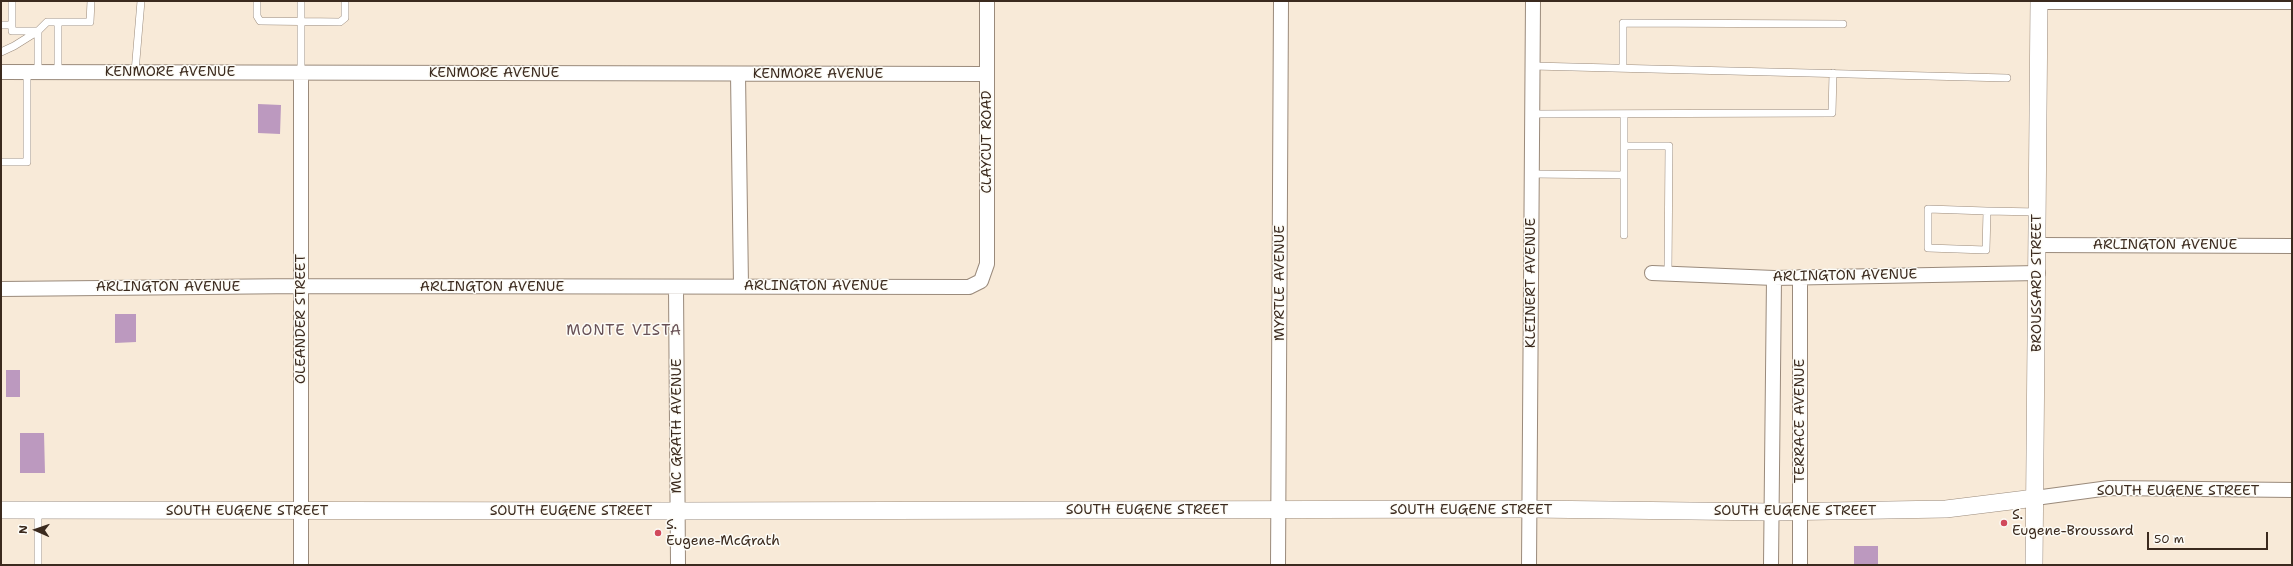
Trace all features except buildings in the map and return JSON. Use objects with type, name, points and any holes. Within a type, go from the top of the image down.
[{"type":"street","name":"CLAYCUT ROAD","points":[[981,281],[987,264],[987,1]]},
{"type":"street","name":"MYRTLE AVENUE","points":[[1278,565],[1281,1]]},
{"type":"street","name":"KLEINERT AVENUE","points":[[1529,565],[1533,1]]},
{"type":"street","points":[[2039,1],[2292,2]]},
{"type":"street","name":"BROUSSARD STREET","points":[[2034,565],[2038,273],[2039,1]]},
{"type":"street","name":"KENMORE AVENUE","points":[[1,72],[986,74]]},
{"type":"street","name":"OLEANDER STREET","points":[[301,73],[301,565]]},
{"type":"street","points":[[738,74],[741,286]]},
{"type":"street","name":"ARLINGTON AVENUE","points":[[2038,245],[2292,246]]},
{"type":"street","name":"ARLINGTON AVENUE","points":[[1652,273],[1774,278],[2038,273]]},
{"type":"street","name":"TERRACE AVENUE","points":[[1800,277],[1800,565]]},
{"type":"street","name":"TERRACE AVENUE","points":[[1772,565],[1774,278]]},
{"type":"street","name":"ARLINGTON AVENUE","points":[[1,289],[301,286],[969,287],[981,281]]},
{"type":"street","name":"MC GRATH AVENUE","points":[[676,287],[678,565]]},
{"type":"street","name":"SOUTH EUGENE STREET","points":[[1,510],[678,511],[1530,509],[1800,512],[1946,509],[2109,488],[2292,490]]},
{"type":"lane","points":[[12,1],[12,31],[38,31]]},
{"type":"lane","points":[[1,52],[38,31],[47,22],[90,22],[91,1]]},
{"type":"lane","points":[[134,72],[141,1]]},
{"type":"lane","points":[[257,1],[257,16],[260,21],[301,22],[340,22],[345,18],[345,1]]},
{"type":"lane","points":[[301,1],[301,73]]},
{"type":"lane","points":[[58,22],[58,72]]},
{"type":"lane","points":[[1623,67],[1624,22],[1843,24]]},
{"type":"lane","points":[[1,25],[12,25]]},
{"type":"lane","points":[[1,162],[27,162],[32,72],[38,31]]},
{"type":"lane","points":[[1533,66],[1623,67],[2006,78]]},
{"type":"lane","points":[[1533,114],[1832,113],[1833,73]]},
{"type":"lane","points":[[1624,114],[1624,235]]},
{"type":"lane","points":[[1624,146],[1669,146],[1668,273]]},
{"type":"lane","points":[[1532,174],[1624,175]]},
{"type":"lane","points":[[1987,211],[1986,250],[1928,248],[1928,209],[2038,212]]},
{"type":"lane","points":[[38,510],[38,565]]},
{"type":"place","name":"S. Eugene-Broussard","points":[[2004,523]]},
{"type":"place","name":"S. Eugene-McGrath","points":[[658,533]]},
{"type":"district","name":"MONTE VISTA","points":[[624,331]]}]
